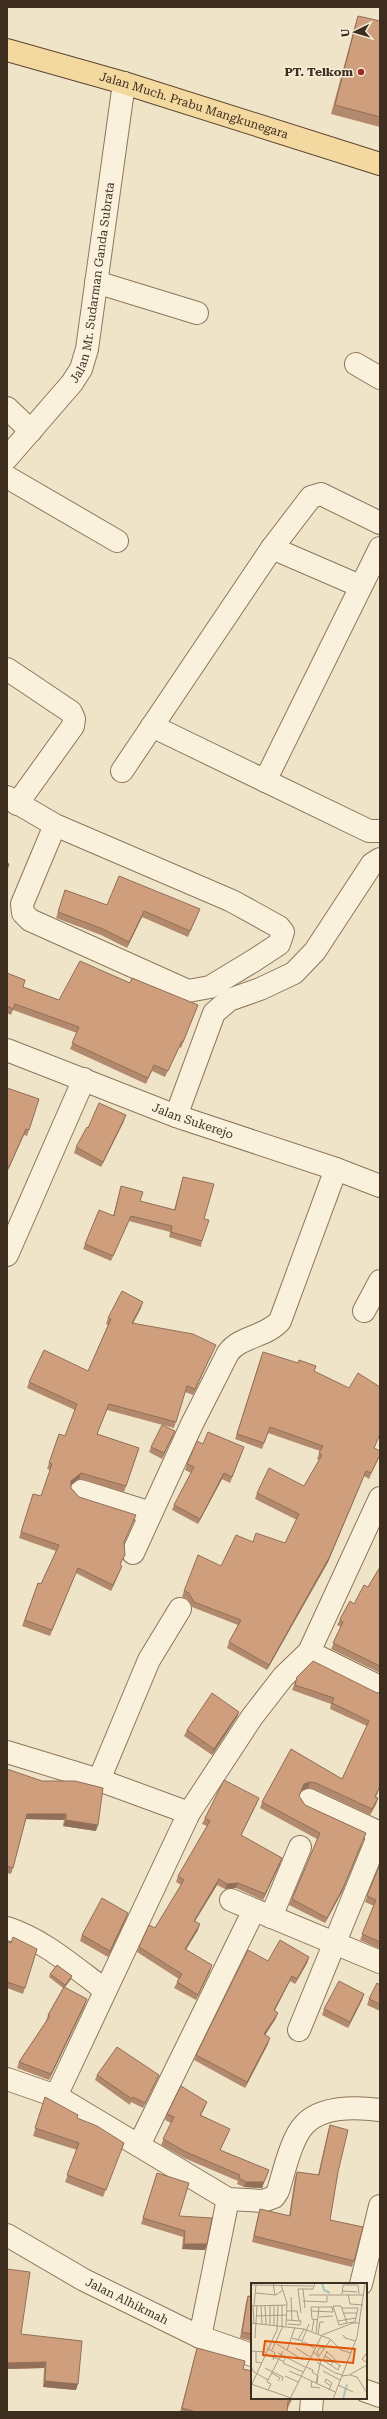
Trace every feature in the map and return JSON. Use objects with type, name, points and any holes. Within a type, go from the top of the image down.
[{"type":"main road","name":"Jalan Much. Prabu Mangkunegara","points":[[7,50],[124,82],[380,164]]},
{"type":"street","name":"Jalan Mr. Sudarman Ganda Subrata","points":[[7,458],[81,369],[96,282],[124,82]]},
{"type":"street","points":[[96,282],[197,313]]},
{"type":"street","points":[[356,364],[380,378]]},
{"type":"street","points":[[7,408],[31,431]]},
{"type":"street","points":[[7,477],[117,541]]},
{"type":"street","points":[[122,771],[272,548],[315,494],[321,494],[380,523]]},
{"type":"street","points":[[272,548],[360,586]]},
{"type":"street","points":[[265,781],[380,548]]},
{"type":"street","points":[[7,669],[71,712],[74,719],[73,726],[12,800],[55,824],[232,900],[279,927],[283,932],[282,940],[265,954],[210,987],[188,991],[30,920],[22,913],[22,904],[55,824]]},
{"type":"street","points":[[152,726],[369,831],[380,831]]},
{"type":"street","points":[[176,1116],[214,1013],[229,1000],[260,989],[294,973],[315,951],[372,864],[380,859]]},
{"type":"street","name":"Jalan Sukerejo","points":[[7,1050],[176,1116],[336,1169],[380,1186]]},
{"type":"street","points":[[7,1255],[84,1079]]},
{"type":"street","points":[[133,1553],[192,1424],[228,1353],[234,1346],[267,1332],[280,1321],[336,1169]]},
{"type":"street","points":[[364,1311],[380,1281]]},
{"type":"street","points":[[81,1491],[151,1513]]},
{"type":"street","points":[[56,2096],[189,1813],[223,1758],[259,1707],[283,1677],[310,1652],[380,1498]]},
{"type":"street","points":[[99,1780],[149,1660],[180,1609]]},
{"type":"street","points":[[310,1652],[380,1686]]},
{"type":"street","points":[[7,1752],[99,1780],[189,1813]]},
{"type":"street","points":[[299,2030],[380,1832],[309,1800]]},
{"type":"street","points":[[139,2145],[262,1913],[300,1847]]},
{"type":"street","points":[[232,1900],[380,1962]]},
{"type":"street","points":[[7,1928],[22,1933],[44,1945],[105,1990]]},
{"type":"street","points":[[7,2079],[56,2096],[228,2199],[263,2201],[274,2197],[278,2191],[297,2136],[303,2125],[312,2118],[321,2114],[342,2110],[380,2110]]},
{"type":"street","points":[[200,2338],[228,2199]]},
{"type":"street","points":[[361,2283],[380,2206]]},
{"type":"street","name":"Jalan Alhikmah","points":[[7,2236],[84,2280],[200,2338],[251,2355]]},
{"type":"street","points":[[367,2391],[380,2396]]},
{"type":"street","points":[[311,2412],[312,2399]]},
{"type":"building","name":"PT. Telkom","points":[[358,16],[380,21],[380,117],[335,105]]},
{"type":"building","points":[[119,876],[200,909],[190,931],[144,911],[129,942],[103,929],[58,912],[65,890],[107,905]]},
{"type":"building","points":[[80,961],[130,983],[132,978],[198,1005],[183,1042],[182,1041],[168,1071],[154,1065],[148,1078],[72,1043],[79,1027],[15,1004],[13,1009],[7,1006],[7,973],[25,980],[23,987],[59,1000]]},
{"type":"building","points":[[7,1088],[39,1099],[29,1130],[26,1129],[9,1167],[7,1166]]},
{"type":"building","points":[[99,1103],[126,1115],[103,1162],[76,1147],[87,1127],[88,1128]]},
{"type":"building","points":[[183,1177],[214,1184],[204,1219],[209,1220],[202,1241],[171,1232],[172,1226],[131,1216],[113,1256],[85,1244],[99,1210],[114,1216],[121,1186],[143,1192],[140,1201],[175,1210]]},
{"type":"building","points":[[122,1291],[143,1302],[132,1323],[193,1334],[216,1345],[195,1389],[187,1386],[176,1422],[109,1404],[97,1434],[139,1448],[126,1486],[81,1473],[71,1481],[71,1488],[79,1497],[136,1515],[124,1542],[125,1555],[120,1564],[122,1566],[113,1585],[78,1568],[52,1630],[25,1620],[38,1583],[41,1584],[59,1545],[21,1532],[33,1494],[41,1496],[52,1464],[49,1463],[59,1434],[65,1436],[77,1404],[29,1382],[44,1350],[88,1371],[111,1319],[108,1318]]},
{"type":"building","points":[[263,1352],[298,1363],[299,1360],[316,1366],[314,1371],[349,1388],[358,1373],[380,1387],[380,1434],[374,1448],[380,1451],[380,1455],[371,1473],[366,1471],[330,1556],[269,1665],[229,1642],[241,1620],[194,1602],[189,1593],[184,1591],[198,1555],[221,1566],[236,1535],[253,1542],[256,1533],[285,1543],[299,1514],[257,1493],[269,1468],[304,1486],[322,1455],[319,1453],[323,1446],[270,1427],[264,1443],[237,1434]]},
{"type":"building","points":[[162,1425],[175,1431],[164,1453],[151,1447]]},
{"type":"building","points":[[208,1432],[244,1447],[232,1477],[224,1473],[200,1519],[174,1505],[194,1467],[187,1464],[197,1441],[203,1444]]},
{"type":"building","points":[[380,1567],[380,1666],[333,1643],[343,1622],[340,1619],[350,1601],[354,1604],[364,1585],[368,1587]]},
{"type":"building","points":[[313,1661],[377,1693],[380,1692],[380,1786],[375,1797],[378,1798],[372,1809],[316,1783],[310,1782],[304,1784],[299,1796],[305,1805],[366,1833],[344,1886],[327,1918],[292,1899],[320,1833],[262,1802],[291,1749],[342,1779],[369,1721],[332,1703],[334,1698],[295,1685],[297,1677]]},
{"type":"building","points":[[212,1693],[239,1712],[214,1749],[187,1730]]},
{"type":"building","points":[[7,1769],[42,1781],[75,1781],[103,1788],[98,1825],[66,1820],[66,1814],[27,1814],[13,1868],[7,1866]]},
{"type":"building","points":[[224,1780],[259,1798],[241,1835],[282,1858],[265,1894],[238,1883],[227,1884],[219,1879],[194,1921],[200,1924],[185,1949],[212,1965],[198,1995],[177,1982],[182,1974],[139,1947],[149,1925],[155,1928],[184,1880],[178,1876],[210,1821],[205,1818]]},
{"type":"building","points":[[380,1864],[380,1942],[362,1934],[376,1900],[367,1896]]},
{"type":"building","points":[[102,1898],[128,1913],[110,1951],[82,1935]]},
{"type":"building","points":[[13,1937],[37,1949],[25,1988],[7,1982],[7,1942],[11,1943]]},
{"type":"building","points":[[280,1940],[309,1957],[297,1979],[292,1976],[274,2010],[278,2013],[264,2034],[270,2038],[247,2082],[196,2055],[248,1950],[268,1961]]},
{"type":"building","points":[[57,1965],[72,1976],[65,1985],[50,1974]]},
{"type":"building","points":[[339,1981],[364,1994],[350,2022],[324,2009]]},
{"type":"building","points":[[377,1983],[380,1985],[380,2004],[369,1999]]},
{"type":"building","points":[[64,1987],[87,1999],[51,2074],[19,2062],[50,2016],[48,2015]]},
{"type":"building","points":[[117,2047],[159,2075],[145,2103],[133,2097],[132,2099],[97,2075]]},
{"type":"building","points":[[181,2086],[207,2102],[200,2115],[230,2129],[220,2150],[269,2170],[264,2182],[246,2182],[239,2178],[240,2175],[186,2152],[163,2139],[174,2117],[167,2114]]},
{"type":"building","points":[[45,2097],[78,2115],[77,2118],[97,2126],[124,2143],[106,2190],[67,2175],[79,2143],[35,2128]]},
{"type":"building","points":[[330,2125],[348,2130],[338,2172],[330,2220],[363,2227],[354,2261],[254,2236],[260,2209],[290,2216],[297,2172],[319,2175]]},
{"type":"building","points":[[157,2173],[189,2183],[179,2216],[212,2218],[207,2244],[184,2244],[185,2231],[143,2218]]},
{"type":"building","points":[[7,2269],[30,2272],[21,2334],[82,2341],[78,2384],[45,2381],[46,2362],[7,2363]]},
{"type":"building","points":[[248,2296],[251,2297],[251,2334],[242,2332]]},
{"type":"building","points":[[197,2348],[245,2361],[243,2369],[251,2371],[251,2399],[291,2399],[291,2401],[288,2401],[287,2412],[196,2412],[182,2408]]},
{"type":"place","name":"PT. Telkom","points":[[361,72]]}]
